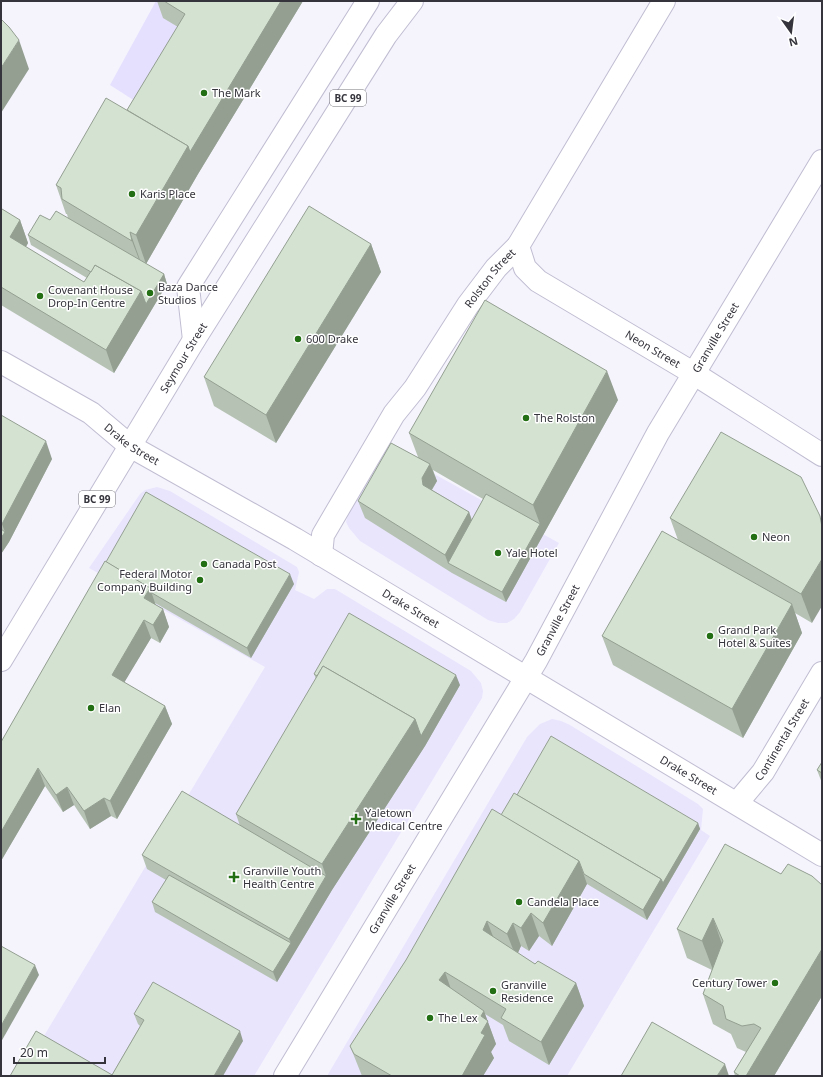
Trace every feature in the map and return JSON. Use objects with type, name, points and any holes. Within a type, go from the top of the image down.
[{"type":"main road","points":[[194,340],[188,287],[368,1]]},
{"type":"main road","name":"Seymour Street","points":[[1,660],[194,340],[286,197],[386,36],[412,1]]},
{"type":"main road","name":"Rolston Street","points":[[321,555],[323,535],[394,414],[415,388],[468,305],[496,268],[518,246],[664,1]]},
{"type":"main road","name":"Granville Street","points":[[285,1076],[526,678],[557,624],[658,433],[693,372],[822,161]]},
{"type":"main road","name":"Neon Street","points":[[518,246],[525,268],[538,281],[693,372],[822,455]]},
{"type":"main road","name":"Drake Street","points":[[1,362],[91,413],[130,446],[321,555],[822,855]]},
{"type":"main road","name":"Continental Street","points":[[737,803],[763,772],[822,673]]},
{"type":"shaded area","points":[[156,1],[171,1],[194,37],[149,110],[110,85]]},
{"type":"shaded area","points":[[389,449],[559,543],[520,612],[514,619],[507,623],[498,623],[488,620],[360,541],[349,528],[346,522],[349,511],[384,452]]},
{"type":"shaded area","points":[[157,487],[170,491],[297,567],[299,572],[295,590],[314,599],[327,589],[335,589],[471,671],[481,683],[483,691],[482,698],[254,1076],[20,1076],[265,667],[89,568],[140,494],[145,490]]},
{"type":"shaded area","points":[[552,719],[570,725],[698,804],[703,809],[701,830],[710,836],[567,1076],[327,1076],[527,737],[540,724]]},
{"type":"building","name":"The Mark","points":[[164,1],[281,1],[190,152],[188,146],[127,110],[185,14]]},
{"type":"building","points":[[1,19],[19,40],[1,68]]},
{"type":"building","name":"Karis Place","points":[[106,98],[188,146],[136,235],[130,232],[132,241],[62,199],[61,188],[56,185]]},
{"type":"building","name":"600 Drake","points":[[309,206],[371,244],[266,415],[204,377]]},
{"type":"building","name":"Covenant House Drop-In Centre","points":[[2,209],[20,220],[10,237],[84,282],[95,265],[141,291],[106,350],[1,287]]},
{"type":"building","points":[[56,211],[164,274],[146,304],[141,291],[95,265],[91,272],[28,235],[40,215],[50,220]]},
{"type":"building","name":"The Rolston","points":[[485,300],[607,371],[533,505],[409,433]]},
{"type":"building","points":[[1,415],[46,441],[2,524],[1,523]]},
{"type":"building","name":"Neon","points":[[721,432],[801,477],[820,516],[822,527],[822,559],[801,594],[670,518]]},
{"type":"building","points":[[391,443],[430,464],[422,478],[423,485],[469,512],[445,555],[358,501]]},
{"type":"building","name":"Federal Motor Company Building","points":[[146,492],[290,574],[247,648],[152,593],[150,588],[106,562]]},
{"type":"building","name":"Yale Hotel","points":[[486,494],[540,524],[502,592],[448,563]]},
{"type":"building","points":[[1,529],[5,532],[1,538]]},
{"type":"building","points":[[662,531],[792,604],[732,709],[602,636]]},
{"type":"building","name":"Elan","points":[[105,561],[150,588],[144,598],[163,609],[153,625],[144,620],[112,675],[165,706],[110,801],[104,798],[84,811],[67,787],[56,795],[38,768],[1,832],[1,742]]},
{"type":"building","points":[[349,613],[456,675],[421,736],[415,719],[323,666],[317,676],[314,674]]},
{"type":"building","points":[[323,666],[415,719],[322,864],[236,814]]},
{"type":"building","points":[[551,736],[698,823],[663,883],[661,879],[517,795]]},
{"type":"building","points":[[822,762],[822,773],[817,770]]},
{"type":"building","name":"Granville Youth Health Centre","points":[[182,791],[326,876],[289,939],[142,855]]},
{"type":"building","points":[[514,793],[661,879],[643,910],[584,874],[579,861],[501,815]]},
{"type":"building","points":[[492,809],[579,861],[543,923],[531,913],[521,928],[513,923],[507,934],[487,921],[483,930],[535,964],[538,961],[576,983],[541,1042],[501,1018],[506,1009],[445,972],[439,980],[484,1011],[481,1016],[488,1021],[481,1033],[485,1035],[462,1076],[392,1076],[354,1054],[350,1046],[406,960]]},
{"type":"building","name":"Century Tower","points":[[725,844],[781,874],[788,864],[812,876],[822,885],[822,949],[746,1076],[740,1076],[734,1072],[761,1028],[754,1024],[742,1026],[726,1019],[723,1006],[703,994],[723,941],[713,918],[702,941],[677,929]]},
{"type":"building","points":[[169,875],[291,943],[273,972],[152,902]]},
{"type":"building","points":[[1,946],[35,965],[1,1026]]},
{"type":"building","points":[[153,982],[240,1031],[214,1076],[112,1075],[144,1020],[134,1014]]},
{"type":"building","points":[[652,1022],[725,1064],[717,1076],[621,1076]]},
{"type":"building","points":[[36,1031],[114,1076],[10,1076]]},
{"type":"place","name":"The Mark","points":[[204,93]]},
{"type":"place","name":"Karis Place","points":[[132,194]]},
{"type":"place","name":"Baza Dance Studios","points":[[150,293]]},
{"type":"place","name":"Covenant House Drop-In Centre","points":[[40,296]]},
{"type":"place","name":"600 Drake","points":[[298,339]]},
{"type":"place","name":"The Rolston","points":[[526,418]]},
{"type":"place","name":"Neon","points":[[754,537]]},
{"type":"place","name":"Yale Hotel","points":[[498,553]]},
{"type":"place","name":"Canada Post","points":[[204,564]]},
{"type":"place","name":"Federal Motor Company Building","points":[[200,580]]},
{"type":"place","name":"Grand Park Hotel & Suites","points":[[710,636]]},
{"type":"place","name":"Elan","points":[[91,708]]},
{"type":"place","name":"Yaletown Medical Centre","points":[[356,819]]},
{"type":"place","name":"Granville Youth Health Centre","points":[[234,877]]},
{"type":"place","name":"Candela Place","points":[[519,902]]},
{"type":"place","name":"Century Tower","points":[[775,983]]},
{"type":"place","name":"Granville Residence","points":[[493,991]]},
{"type":"place","name":"The Lex","points":[[430,1018]]}]
